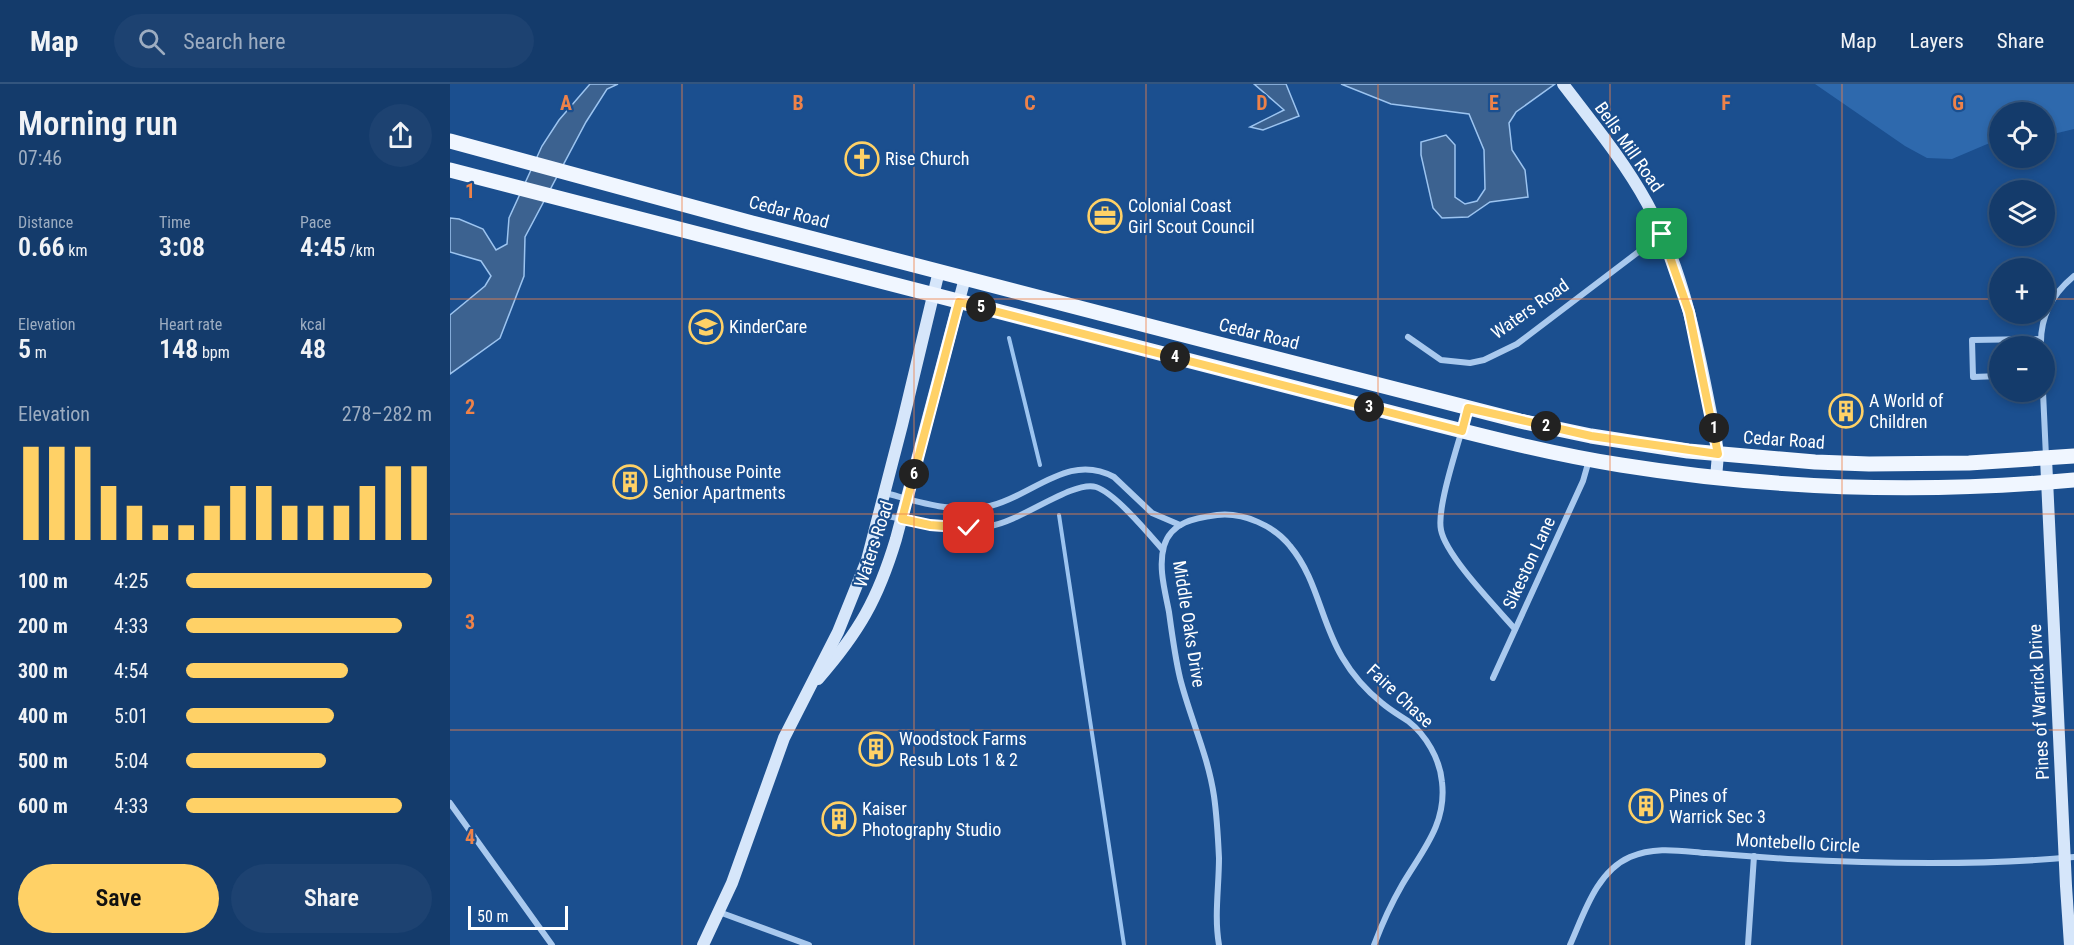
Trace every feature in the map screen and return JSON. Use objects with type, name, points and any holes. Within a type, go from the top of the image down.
[{"type":"main road","name":"Cedar Road","points":[[450,141],[752,223],[1468,408],[1591,436],[1718,454],[1815,462],[1969,463],[2074,456]]},
{"type":"main road","points":[[450,170],[1462,431],[1589,459],[1716,478],[1771,483],[1888,488],[1960,487],[2074,480]]},
{"type":"street","name":"Bells Mill Road","points":[[1563,84],[1633,180],[1662,234],[1689,312],[1718,454],[1716,478]]},
{"type":"street","name":"Waters Road","points":[[1408,337],[1441,360],[1470,363],[1484,360],[1524,339],[1662,234]]},
{"type":"street","name":"Waters Road","points":[[703,945],[743,854],[784,738],[838,632],[867,560],[939,271]]},
{"type":"street","points":[[2042,336],[2052,299],[2074,276]]},
{"type":"street","name":"Waters Road","points":[[804,696],[846,646],[868,612],[885,574],[902,519],[965,278]]},
{"type":"street","points":[[1989,340],[1972,340],[1973,377],[1989,376]]},
{"type":"street","points":[[2043,402],[2046,458]]},
{"type":"street","points":[[1468,408],[1442,508],[1441,530],[1455,558],[1515,629]]},
{"type":"street","name":"Pines of Warrick Drive","points":[[2046,458],[2069,857],[2070,945]]},
{"type":"street","name":"Sikeston Lane","points":[[1493,678],[1583,481],[1589,459]]},
{"type":"street","points":[[885,494],[951,509],[989,506],[1015,497],[1069,470],[1100,471],[1114,477],[1129,489],[1152,513],[1180,525],[1170,534],[1163,550]]},
{"type":"street","name":"Middle Oaks Drive","points":[[880,514],[950,528],[992,526],[1026,513],[1075,488],[1090,485],[1098,487],[1112,497],[1163,550],[1162,569],[1180,678],[1207,762],[1213,794],[1219,858],[1217,927],[1219,945]]},
{"type":"street","name":"Faire Chase","points":[[1180,525],[1192,519],[1222,514],[1245,517],[1263,524],[1283,538],[1292,548],[1306,572],[1342,658],[1374,696],[1417,729],[1435,757],[1442,779],[1442,805],[1435,832],[1401,886],[1374,945]]},
{"type":"street","points":[[450,804],[552,945]]},
{"type":"street","name":"Montebello Circle","points":[[1570,945],[1593,894],[1602,881],[1628,858],[1644,852],[1667,850],[1887,862],[2005,861],[2069,857]]},
{"type":"street","points":[[1748,945],[1754,856]]},
{"type":"street","points":[[719,912],[809,945]]},
{"type":"shaded area","points":[[590,84],[618,84],[607,89],[586,122],[525,237],[524,276],[500,338],[450,374],[450,315],[485,286],[491,276],[481,261],[450,252],[450,218],[459,219],[483,229],[496,250],[507,244],[509,218],[542,146],[559,120]]},
{"type":"shaded area","points":[[1254,84],[1286,84],[1299,116],[1263,130],[1250,127],[1284,110]]},
{"type":"shaded area","points":[[1341,84],[1555,84],[1516,112],[1509,123],[1512,150],[1525,170],[1528,197],[1490,202],[1468,217],[1442,218],[1433,208],[1421,155],[1421,142],[1446,135],[1455,145],[1455,197],[1465,204],[1477,201],[1485,189],[1484,150],[1469,114],[1391,104]]},
{"type":"shaded area","points":[[1815,84],[2074,84],[2074,129],[2055,134],[2055,102],[1989,102],[1989,143],[1952,159],[1927,158],[1905,146]]},
{"type":"waterway","points":[[1009,338],[1040,465]]},
{"type":"waterway","points":[[1059,515],[1124,945]]},
{"type":"place","name":"Rise Church","points":[[862,159]]},
{"type":"place","name":"Colonial Coast Girl Scout Council","points":[[1105,216]]},
{"type":"place","name":"KinderCare","points":[[706,327]]},
{"type":"place","name":"A World of Children","points":[[1846,411]]},
{"type":"place","name":"Lighthouse Pointe Senior Apartments","points":[[630,482]]},
{"type":"place","name":"Woodstock Farms Resub Lots 1 & 2","points":[[876,749]]},
{"type":"place","name":"Pines of Warrick Sec 3","points":[[1646,806]]},
{"type":"place","name":"Kaiser Photography Studio","points":[[839,819]]},
{"type":"route","points":[[969,528],[950,528],[902,519],[959,302],[1462,431],[1468,408],[1591,436],[1718,454],[1689,312],[1662,234]]}]
